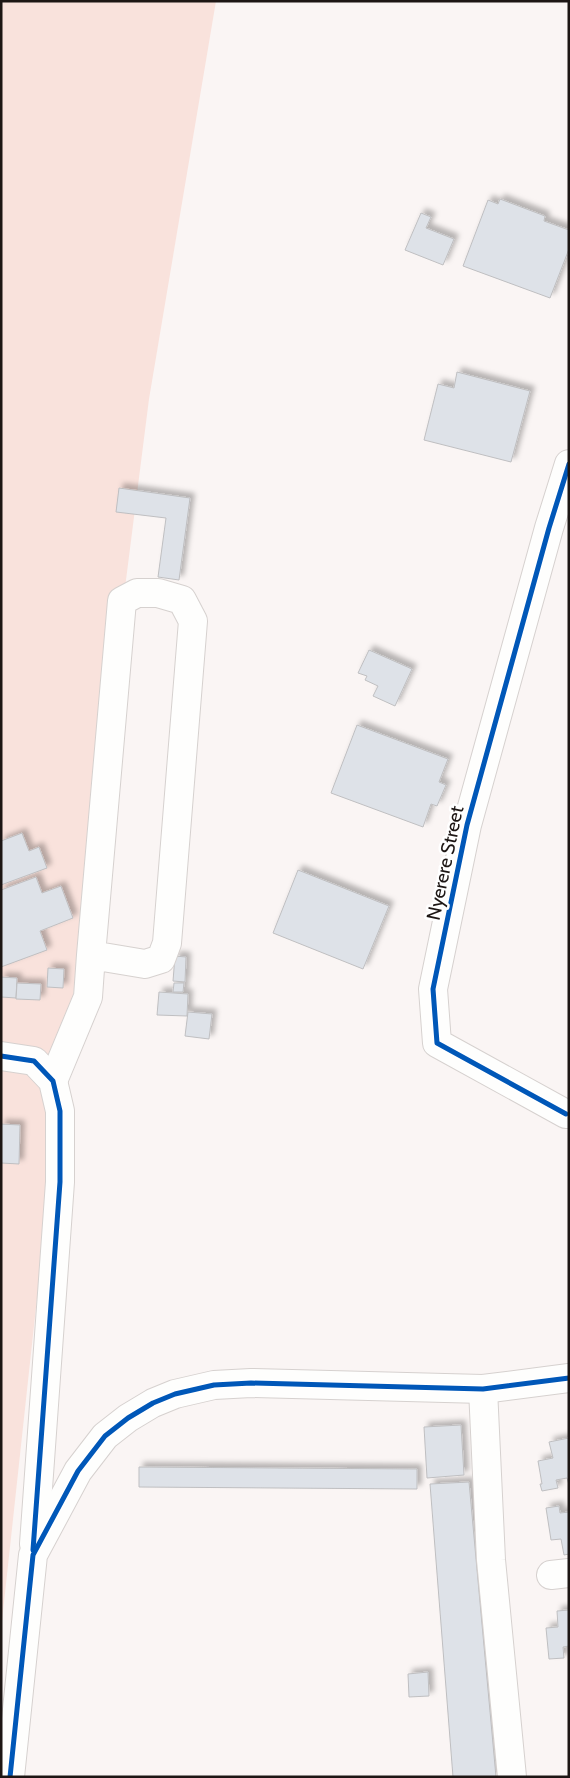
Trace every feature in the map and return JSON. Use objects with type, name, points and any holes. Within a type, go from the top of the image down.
[{"type":"street","name":"Nyerere Street","points":[[566,1114],[437,1043],[433,989],[468,825],[546,537],[569,464]]},
{"type":"street","points":[[53,1080],[88,997],[122,601],[137,594],[158,593],[182,600],[193,621],[167,943],[161,959],[145,964],[92,955]]},
{"type":"street","points":[[1,1056],[34,1061],[53,1080],[60,1111],[60,1182],[33,1555],[10,1777]]},
{"type":"street","points":[[33,1555],[78,1471],[105,1436],[128,1418],[153,1403],[175,1394],[214,1385],[251,1383],[483,1388],[569,1378]]},
{"type":"street","points":[[483,1388],[491,1560],[512,1777]]},
{"type":"shaded area","points":[[1,1],[216,1],[149,399],[50,1178],[1,1630]]},
{"type":"building","points":[[500,199],[545,216],[544,221],[569,230],[569,249],[550,298],[463,266],[488,200],[498,204]]},
{"type":"building","points":[[421,213],[431,217],[426,228],[454,239],[443,265],[405,250]]},
{"type":"building","points":[[457,372],[530,391],[511,462],[424,440],[438,384],[454,388]]},
{"type":"building","points":[[119,488],[190,498],[179,580],[158,577],[166,518],[116,512]]},
{"type":"building","points":[[369,650],[412,669],[395,706],[373,696],[378,686],[365,680],[367,676],[358,673]]},
{"type":"building","points":[[357,725],[448,759],[439,782],[446,785],[437,806],[431,804],[423,827],[331,793]]},
{"type":"building","points":[[22,833],[29,851],[39,847],[47,868],[1,885],[1,841]]},
{"type":"building","points":[[298,870],[389,906],[363,969],[273,933]]},
{"type":"building","points":[[36,877],[42,893],[61,886],[73,918],[40,931],[47,950],[1,967],[1,890]]},
{"type":"building","points":[[175,956],[186,957],[185,982],[173,981]]},
{"type":"building","points":[[48,968],[64,969],[63,988],[47,987]]},
{"type":"building","points":[[1,977],[17,978],[16,998],[1,997]]},
{"type":"building","points":[[17,983],[41,984],[40,1000],[16,999]]},
{"type":"building","points":[[174,983],[184,983],[183,992],[173,992]]},
{"type":"building","points":[[159,992],[188,994],[187,1016],[157,1015]]},
{"type":"building","points":[[188,1012],[212,1014],[209,1039],[185,1036]]},
{"type":"building","points":[[1,1124],[20,1125],[19,1164],[1,1163]]},
{"type":"building","points":[[461,1425],[464,1475],[427,1478],[424,1427]]},
{"type":"building","points":[[569,1438],[569,1485],[567,1478],[556,1480],[558,1488],[542,1491],[538,1461],[553,1458],[549,1442]]},
{"type":"building","points":[[139,1467],[417,1469],[417,1489],[139,1487]]},
{"type":"building","points":[[469,1482],[496,1777],[453,1777],[430,1484]]},
{"type":"building","points":[[559,1506],[560,1513],[569,1512],[569,1554],[564,1555],[561,1539],[551,1540],[546,1508]]},
{"type":"building","points":[[569,1610],[569,1646],[563,1647],[564,1658],[549,1659],[546,1628],[558,1627],[557,1611]]},
{"type":"building","points":[[428,1672],[429,1696],[409,1697],[408,1674]]},
{"type":"cycle path","points":[[566,1114],[437,1043],[433,989],[467,825],[549,528],[569,464]]},
{"type":"cycle path","points":[[1,1056],[34,1061],[53,1081],[60,1111],[60,1182],[33,1550]]},
{"type":"cycle path","points":[[10,1777],[33,1555],[78,1471],[105,1436],[128,1418],[153,1403],[175,1394],[214,1385],[251,1383],[483,1389],[569,1378]]}]
